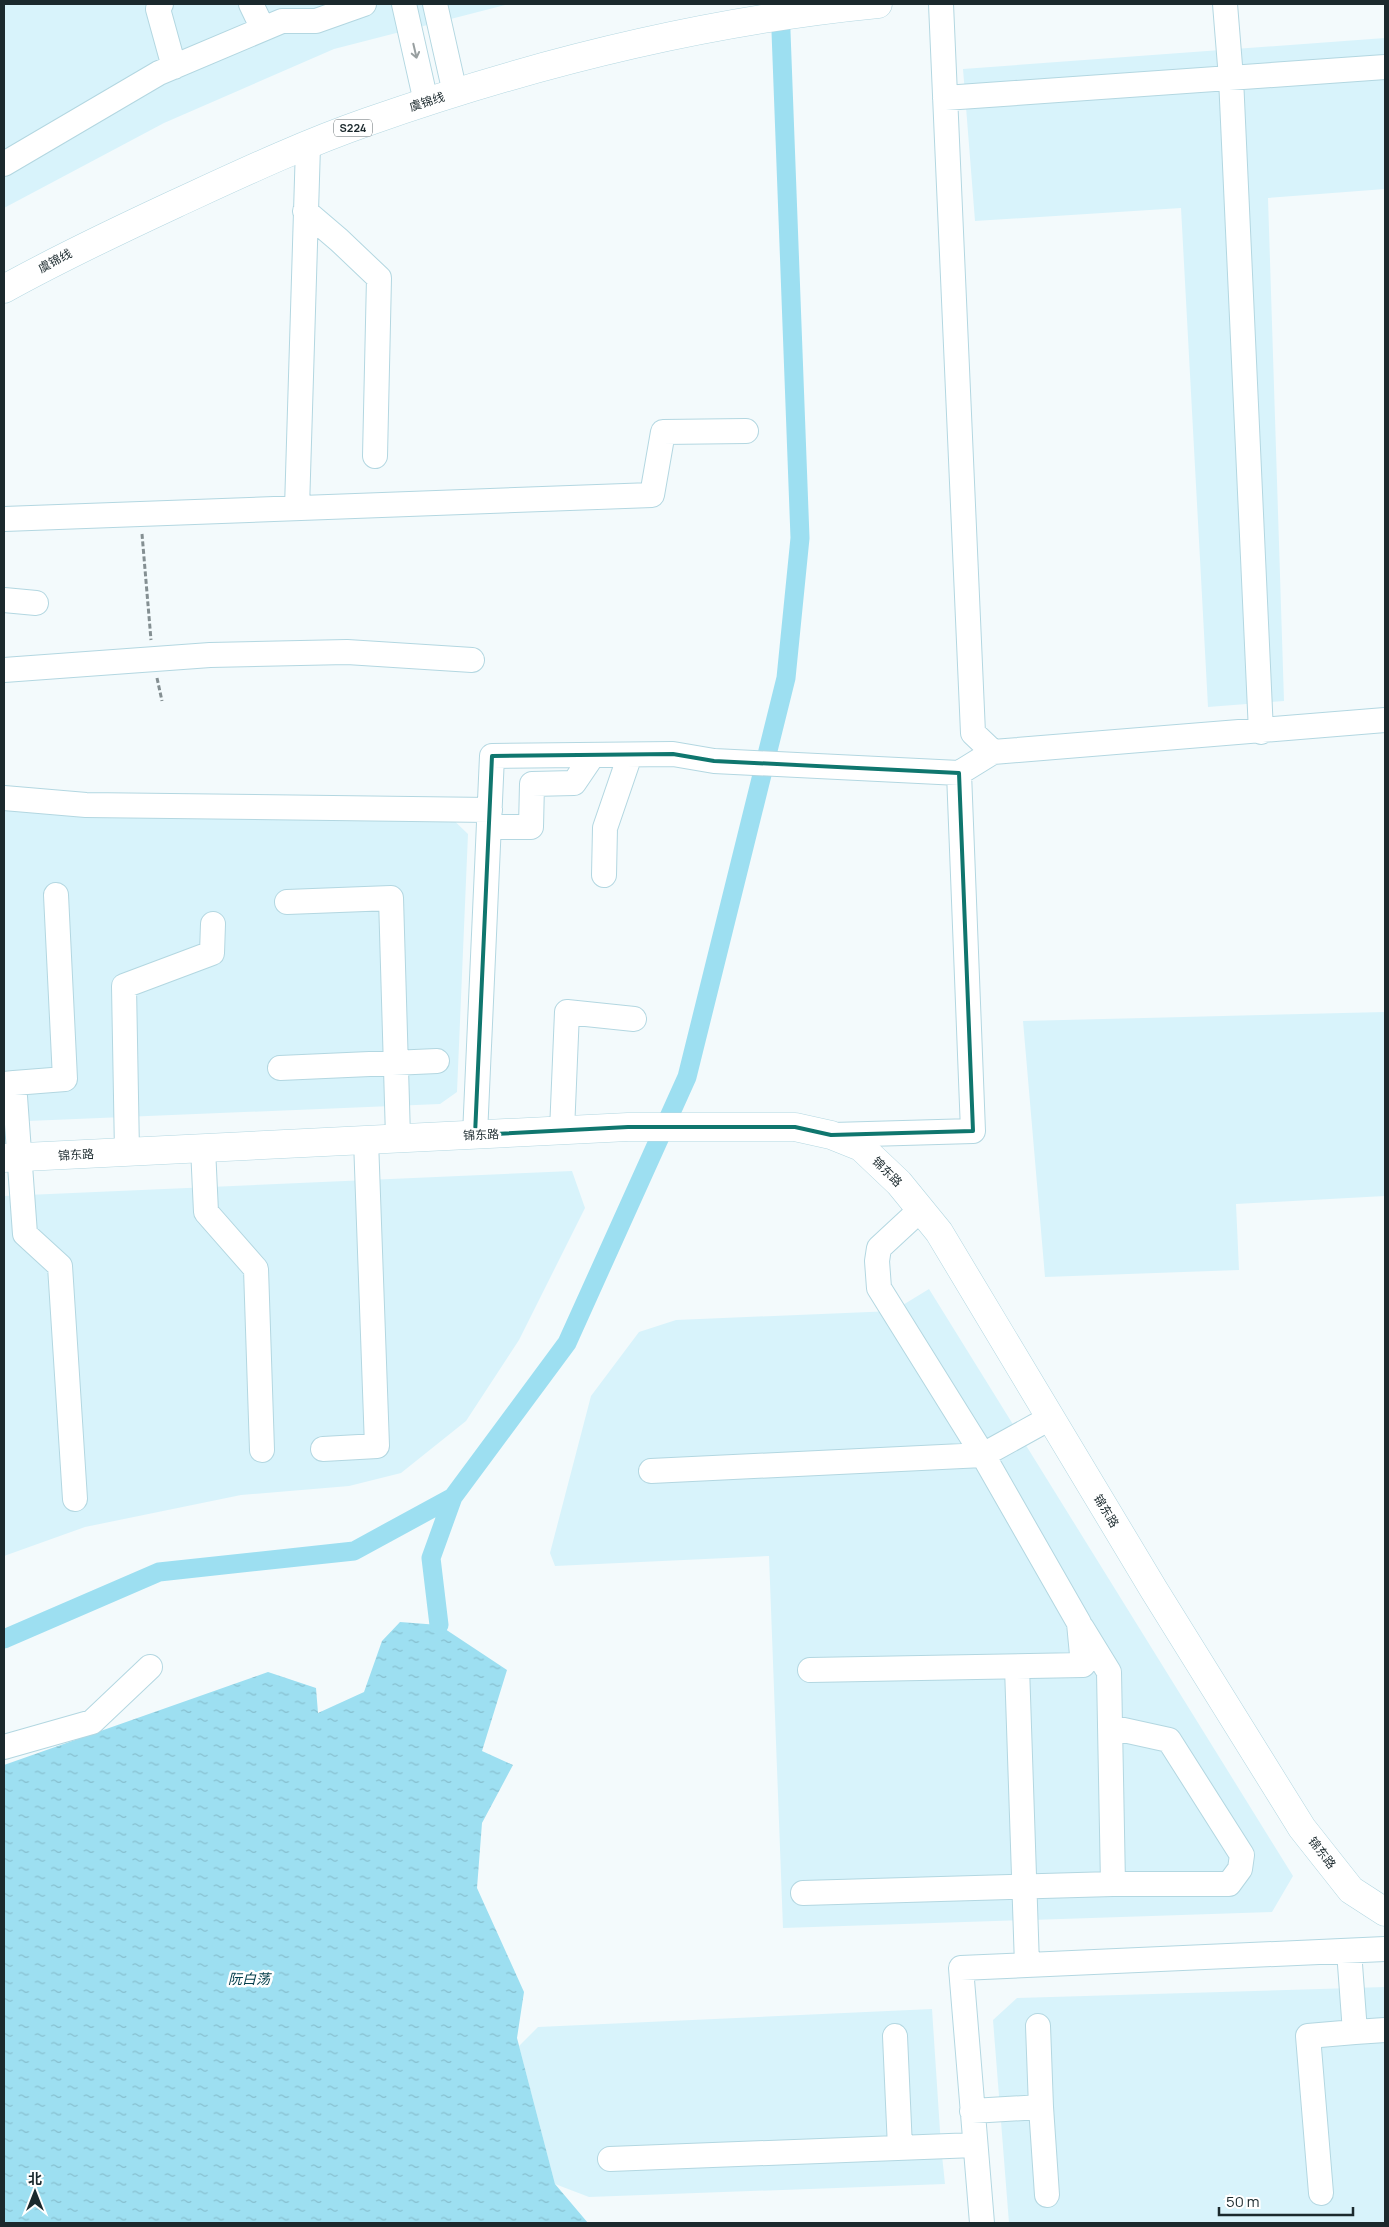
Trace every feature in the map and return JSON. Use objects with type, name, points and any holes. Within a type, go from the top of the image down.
[{"type":"main road","name":"虞锦线","points":[[4,289],[67,254],[258,166],[366,122],[484,83],[604,51],[723,26],[826,9],[878,4]]},
{"type":"main road","name":"锦东路","points":[[11,1158],[398,1137],[628,1127],[795,1127],[831,1135],[862,1147],[899,1183],[939,1232],[1154,1590],[1302,1828],[1351,1890],[1385,1912]]},
{"type":"street","points":[[161,4],[158,9],[174,67]]},
{"type":"street","points":[[251,4],[263,29]]},
{"type":"street","points":[[4,164],[174,67],[282,21],[316,21],[364,4]]},
{"type":"street","points":[[404,4],[426,102]]},
{"type":"street","points":[[435,4],[455,93]]},
{"type":"street","points":[[941,4],[972,733],[994,752]]},
{"type":"street","points":[[1225,4],[1231,78],[1261,732]]},
{"type":"street","points":[[945,98],[1385,67]]},
{"type":"street","points":[[297,508],[308,146]]},
{"type":"street","points":[[306,211],[379,278],[375,456]]},
{"type":"street","points":[[4,519],[652,494],[663,432],[746,431]]},
{"type":"street","points":[[4,600],[36,603]]},
{"type":"street","points":[[4,670],[210,654],[347,652],[472,660]]},
{"type":"street","points":[[475,1135],[492,756],[673,754],[714,762],[959,773],[994,752],[1261,732],[1385,720]]},
{"type":"street","points":[[4,798],[86,805],[489,818],[531,827],[532,784],[574,783],[593,755]]},
{"type":"street","points":[[604,875],[606,828],[630,755]]},
{"type":"street","points":[[831,1135],[973,1132],[959,773]]},
{"type":"street","points":[[56,895],[65,1079],[9,1084],[11,1158],[25,1234],[60,1266],[75,1499]]},
{"type":"street","points":[[287,902],[391,898],[398,1137]]},
{"type":"street","points":[[127,1152],[124,986],[212,953],[213,924]]},
{"type":"street","points":[[562,1131],[567,1012],[634,1019]]},
{"type":"street","points":[[280,1068],[437,1061]]},
{"type":"street","points":[[323,1449],[377,1446],[366,1140]]},
{"type":"street","points":[[203,1148],[206,1212],[256,1269],[262,1450]]},
{"type":"street","points":[[920,1210],[879,1248],[877,1261],[879,1288],[983,1455],[1109,1672],[1113,1884]]},
{"type":"street","points":[[651,1471],[983,1455],[1050,1418]]},
{"type":"street","points":[[810,1670],[1083,1665],[1079,1623]]},
{"type":"street","points":[[4,1747],[92,1722],[150,1666]]},
{"type":"street","points":[[1017,1666],[1027,1965]]},
{"type":"street","points":[[803,1893],[1113,1884],[1229,1884],[1240,1869],[1242,1855],[1169,1740],[1110,1726]]},
{"type":"street","points":[[982,2223],[960,1968],[1385,1949]]},
{"type":"street","points":[[1349,1951],[1355,2032]]},
{"type":"street","points":[[1038,2026],[1047,2195]]},
{"type":"street","points":[[1321,2193],[1308,2036],[1385,2030]]},
{"type":"street","points":[[896,2036],[900,2148]]},
{"type":"street","points":[[972,2111],[1042,2108]]},
{"type":"street","points":[[610,2160],[975,2145]]},
{"type":"path","points":[[141,514],[152,658],[162,701]]},
{"type":"highlighted area","points":[[673,754],[714,761],[959,773],[973,1131],[831,1135],[795,1127],[628,1127],[475,1135],[492,756]]},
{"type":"shaded area","points":[[4,4],[509,4],[334,49],[164,123],[4,208]]},
{"type":"shaded area","points":[[1385,38],[1385,189],[1268,198],[1284,701],[1208,707],[1181,208],[975,221],[963,69]]},
{"type":"shaded area","points":[[4,810],[443,810],[468,834],[457,1092],[440,1104],[4,1122]]},
{"type":"shaded area","points":[[1385,1012],[1385,1196],[1236,1204],[1239,1270],[1045,1277],[1023,1021]]},
{"type":"shaded area","points":[[572,1171],[585,1208],[519,1340],[466,1421],[401,1473],[349,1486],[241,1495],[85,1527],[4,1556],[4,1196]]},
{"type":"shaded area","points":[[929,1289],[1293,1876],[1272,1912],[783,1928],[769,1556],[555,1566],[550,1553],[591,1396],[639,1332],[676,1320],[893,1311]]},
{"type":"shaded area","points":[[1385,1987],[1385,2223],[1009,2223],[993,2020],[1017,1998]]},
{"type":"shaded area","points":[[932,2009],[945,2184],[589,2197],[555,2184],[519,2046],[538,2027]]},
{"type":"water","name":"阮白荡","points":[[400,1622],[439,1625],[507,1670],[482,1751],[513,1765],[482,1823],[477,1888],[524,1992],[517,2038],[555,2184],[588,2223],[4,2223],[4,1765],[268,1672],[316,1688],[318,1713],[364,1692],[382,1641]]},
{"type":"waterway","points":[[4,1639],[159,1572],[354,1551],[453,1497],[567,1343],[687,1077],[786,678],[800,538],[780,5]]},
{"type":"waterway","points":[[439,1625],[431,1558],[453,1497]]}]
